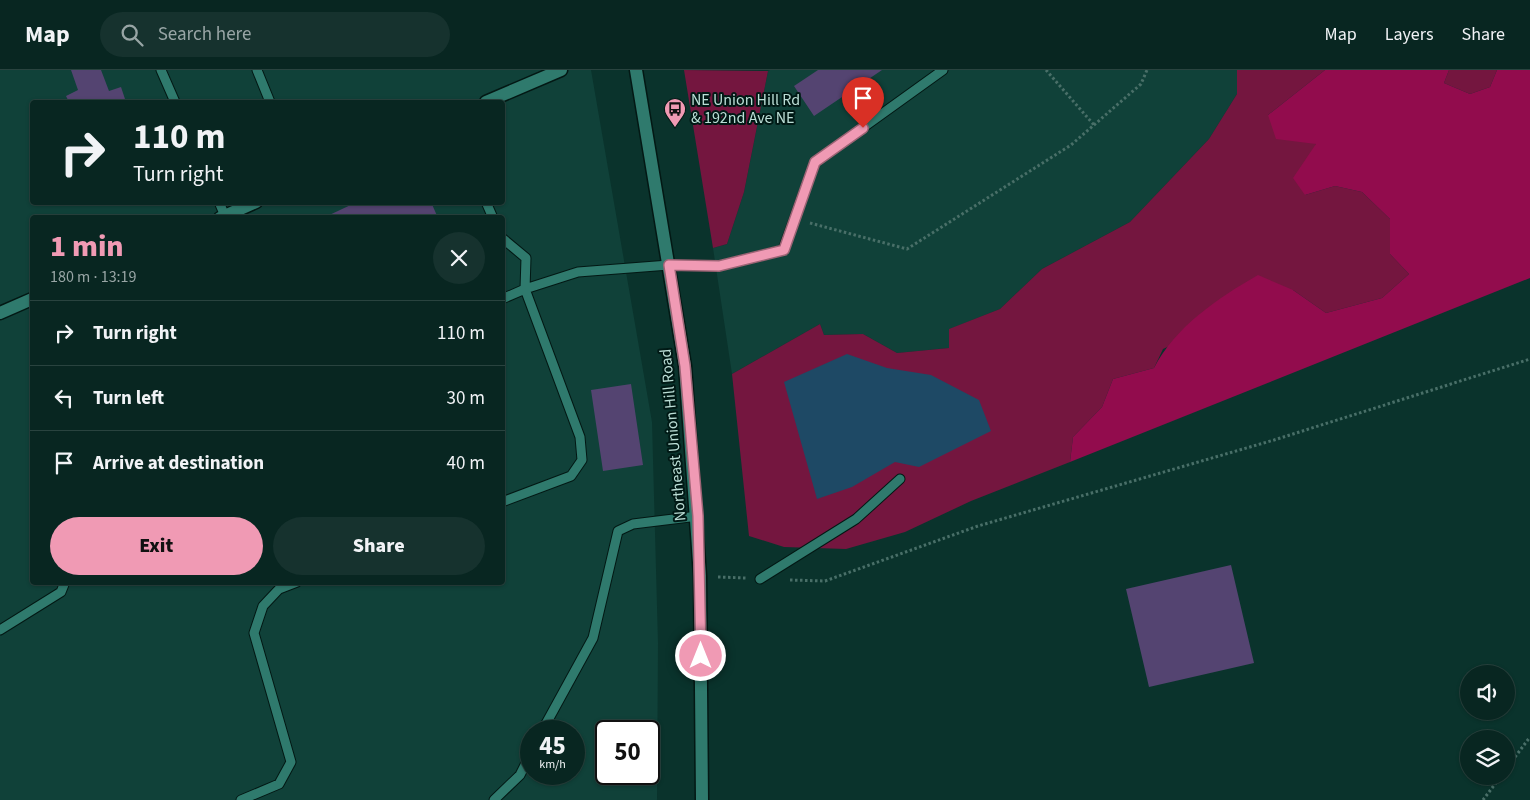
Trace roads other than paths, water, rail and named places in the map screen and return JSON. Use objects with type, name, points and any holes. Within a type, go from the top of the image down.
[{"type":"main road","points":[[491,100],[561,70]]},
{"type":"main road","name":"Northeast Union Hill Road","points":[[636,70],[685,366],[698,516],[702,800]]},
{"type":"main road","points":[[227,215],[249,205]]},
{"type":"main road","points":[[0,313],[30,300]]},
{"type":"lane","points":[[161,70],[174,100]]},
{"type":"lane","points":[[257,70],[269,100]]},
{"type":"lane","points":[[505,298],[525,289],[578,272],[669,265],[719,266],[784,250],[815,162],[943,70]]},
{"type":"lane","points":[[505,240],[526,258],[525,289],[580,437],[582,460],[570,476],[505,501]]},
{"type":"lane","points":[[760,578],[856,520],[900,478]]},
{"type":"lane","points":[[548,720],[593,638],[618,531],[632,524],[698,516]]},
{"type":"lane","points":[[0,630],[61,592],[64,585]]},
{"type":"lane","points":[[241,800],[279,784],[291,762],[254,633],[263,606],[280,589],[290,585]]},
{"type":"lane","points":[[494,800],[520,775]]},
{"type":"place","name":"NE Union Hill Rd & 192nd Ave NE","points":[[675,128]]}]
